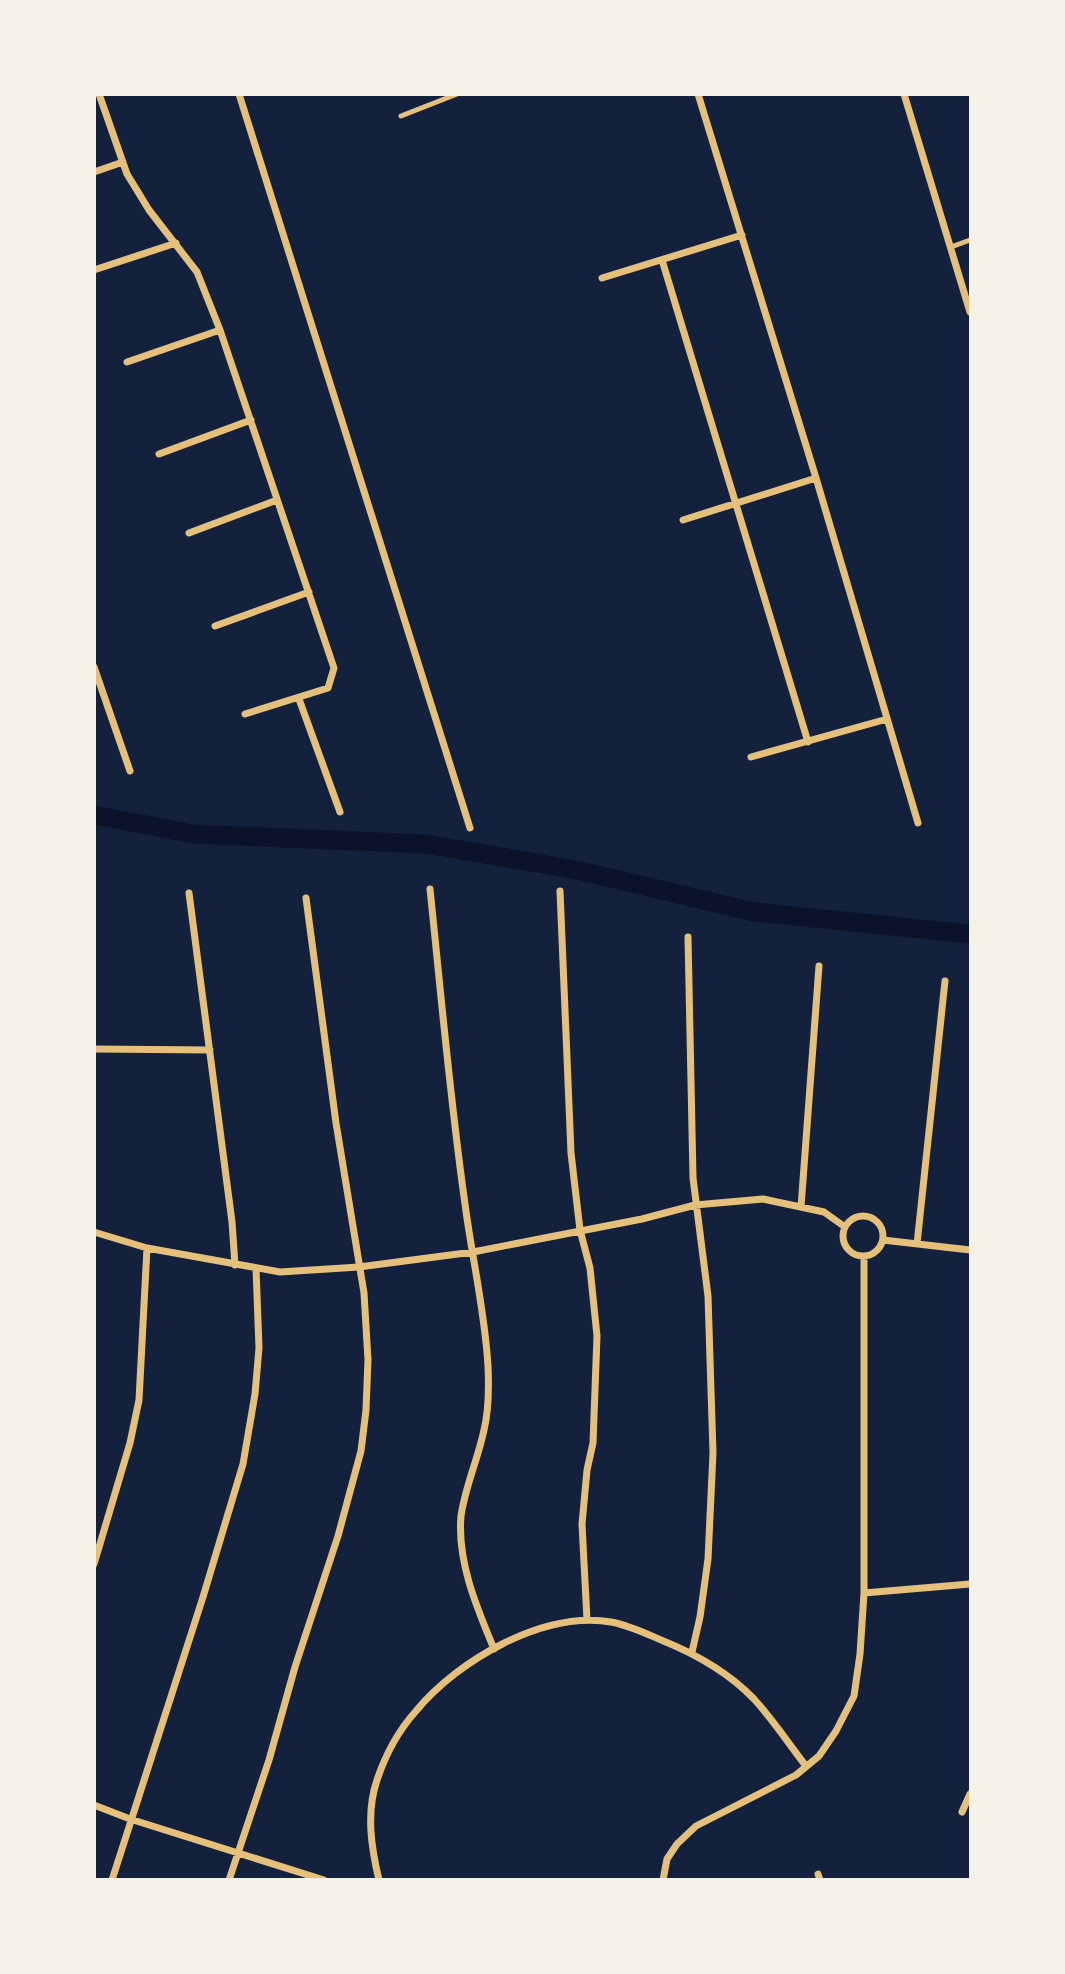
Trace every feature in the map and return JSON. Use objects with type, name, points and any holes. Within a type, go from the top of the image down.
[{"type":"street","points":[[99,94],[127,174],[149,209],[197,272],[220,330],[334,668],[328,688],[245,715]]},
{"type":"street","points":[[239,94],[470,828]]},
{"type":"street","points":[[698,94],[918,823]]},
{"type":"street","points":[[904,94],[971,312]]},
{"type":"street","points":[[94,172],[123,162]]},
{"type":"street","points":[[602,278],[742,236]]},
{"type":"street","points":[[94,270],[176,243]]},
{"type":"street","points":[[662,260],[808,742]]},
{"type":"street","points":[[127,362],[220,330]]},
{"type":"street","points":[[159,454],[251,420]]},
{"type":"street","points":[[683,520],[816,478]]},
{"type":"street","points":[[189,533],[277,500]]},
{"type":"street","points":[[215,626],[309,592]]},
{"type":"street","points":[[94,667],[130,771]]},
{"type":"street","points":[[299,699],[340,812]]},
{"type":"street","points":[[751,757],[887,719]]},
{"type":"street","points":[[430,889],[465,1205],[485,1333],[488,1394],[485,1427],[461,1517],[462,1543],[472,1591],[494,1649]]},
{"type":"street","points":[[560,891],[571,1153],[580,1230],[590,1268],[597,1336],[593,1443],[587,1470],[582,1524],[587,1620]]},
{"type":"street","points":[[189,893],[235,1265]]},
{"type":"street","points":[[229,1880],[270,1760],[295,1667],[338,1536],[360,1451],[366,1410],[368,1360],[364,1293],[336,1123],[306,898]]},
{"type":"street","points":[[688,937],[695,1205],[708,1296],[713,1453],[708,1559],[692,1652]]},
{"type":"street","points":[[801,1207],[819,966]]},
{"type":"street","points":[[917,1244],[945,981]]},
{"type":"street","points":[[94,1049],[210,1050]]},
{"type":"street","points":[[94,1232],[147,1248],[280,1272],[359,1267],[473,1252],[642,1219],[695,1205],[763,1199],[824,1212],[845,1227]]},
{"type":"street","points":[[858,1217],[873,1219],[879,1224],[883,1240],[873,1254],[864,1256],[849,1250],[845,1243],[845,1227],[858,1217]]},
{"type":"street","points":[[883,1240],[971,1250]]},
{"type":"street","points":[[94,1564],[130,1443],[139,1400],[147,1248]]},
{"type":"street","points":[[663,1880],[667,1859],[677,1844],[696,1826],[796,1774],[818,1756],[836,1731],[854,1696],[860,1654],[863,1593],[864,1256]]},
{"type":"street","points":[[112,1880],[243,1464],[256,1394],[259,1348],[256,1268]]},
{"type":"street","points":[[863,1593],[971,1584]]},
{"type":"street","points":[[379,1880],[370,1832],[373,1804],[376,1781],[396,1740],[415,1711],[448,1679],[494,1649],[531,1632],[587,1620],[613,1623],[692,1652],[719,1669],[754,1699],[806,1766]]},
{"type":"street","points":[[962,1812],[971,1794]]},
{"type":"street","points":[[94,1805],[130,1819],[324,1880]]},
{"type":"lane","points":[[401,116],[457,94]]},
{"type":"lane","points":[[951,247],[971,240]]},
{"type":"waterway","points":[[94,815],[193,834],[426,844],[577,870],[754,912],[970,934]]}]
